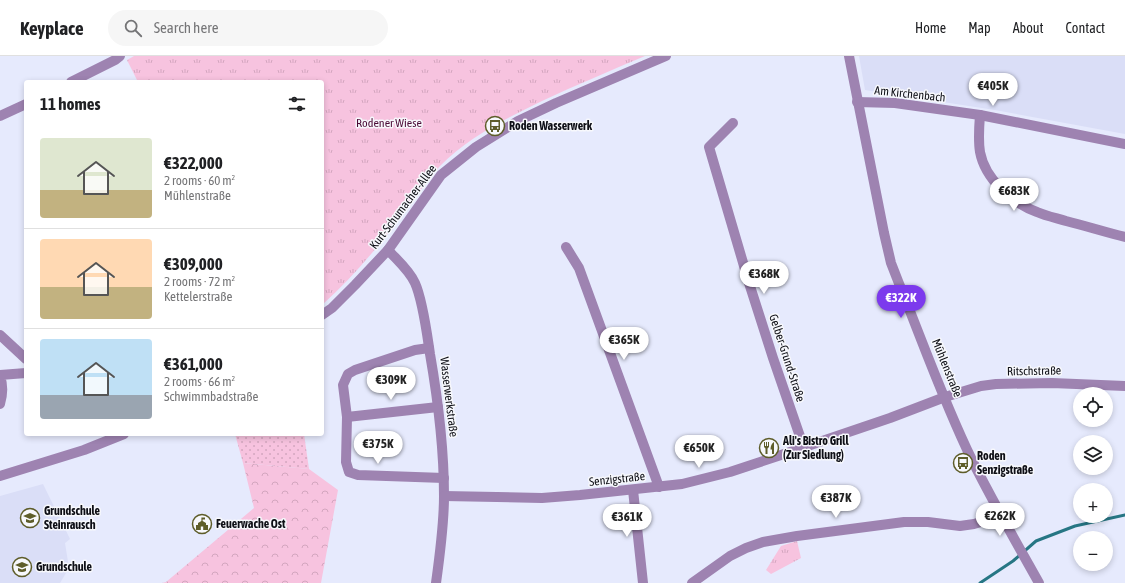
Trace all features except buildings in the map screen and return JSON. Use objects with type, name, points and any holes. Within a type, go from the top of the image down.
[{"type":"street","points":[[75,80],[120,56]]},
{"type":"street","name":"Kurt-Schumacher-Allee","points":[[324,313],[355,285],[388,250],[442,175],[476,147],[507,127],[531,115],[666,56]]},
{"type":"street","name":"Mühlenstraße","points":[[849,56],[857,102],[891,263],[972,460],[1001,516],[1039,583]]},
{"type":"street","name":"Am Kirchenbach","points":[[857,102],[895,103],[980,115],[1125,144]]},
{"type":"street","points":[[0,116],[24,105]]},
{"type":"street","points":[[980,115],[978,136],[980,153],[987,170],[995,182],[1014,200],[1036,212],[1125,237]]},
{"type":"street","name":"Gelber-Grund-Straße","points":[[733,123],[709,147],[749,283],[804,448]]},
{"type":"street","points":[[566,246],[579,268],[659,487]]},
{"type":"street","name":"Wasserwerkstraße","points":[[388,250],[403,266],[415,283],[419,295],[438,407],[444,478],[444,496],[442,535],[436,583]]},
{"type":"street","points":[[0,335],[24,357]]},
{"type":"street","points":[[429,348],[415,350],[355,370],[348,374],[343,385],[347,417],[346,462],[350,472],[358,475],[444,478]]},
{"type":"street","points":[[0,404],[3,385],[0,375],[24,373]]},
{"type":"street","name":"Ritschstraße","points":[[945,397],[981,386],[996,384],[1052,383],[1125,386]]},
{"type":"street","name":"Senzigstraße","points":[[444,496],[542,498],[682,484],[711,477],[804,448],[945,397]]},
{"type":"street","points":[[347,417],[438,407]]},
{"type":"street","points":[[0,476],[84,450],[119,436]]},
{"type":"street","points":[[634,490],[643,583]]},
{"type":"street","points":[[692,583],[730,556],[763,542],[904,522],[928,522],[960,526],[974,524],[1001,516]]},
{"type":"shaded area","points":[[859,56],[1125,56],[1125,134],[995,110],[865,90]]},
{"type":"shaded area","name":"Grundschule Steinrausch","points":[[43,484],[70,539],[65,543],[69,568],[60,583],[0,583],[0,496]]},
{"type":"green space","name":"Rodener Wiese","points":[[134,56],[645,56],[528,108],[488,129],[463,146],[440,166],[373,251],[344,284],[324,303],[324,80],[137,80],[127,60]]},
{"type":"green space","points":[[324,143],[336,163],[324,170]]},
{"type":"green space","points":[[236,436],[304,436],[309,469],[243,463]]},
{"type":"green space","points":[[243,463],[309,469],[338,490],[321,583],[162,583],[166,582],[254,508]]},
{"type":"green space","points":[[797,541],[801,558],[771,574],[766,570],[781,546]]},
{"type":"waterway","points":[[980,583],[1013,561],[1036,541],[1075,526],[1125,515]]},
{"type":"place","name":"Roden Wasserwerk","points":[[495,126]]},
{"type":"place","name":"Ali's Bistro Grill (Zur Siedlung)","points":[[769,448]]},
{"type":"place","name":"Roden Senzigstraße","points":[[963,463]]},
{"type":"place","name":"Grundschule Steinrausch","points":[[30,518]]},
{"type":"place","name":"Feuerwache Ost","points":[[202,524]]},
{"type":"place","name":"Grundschule","points":[[22,567]]}]
